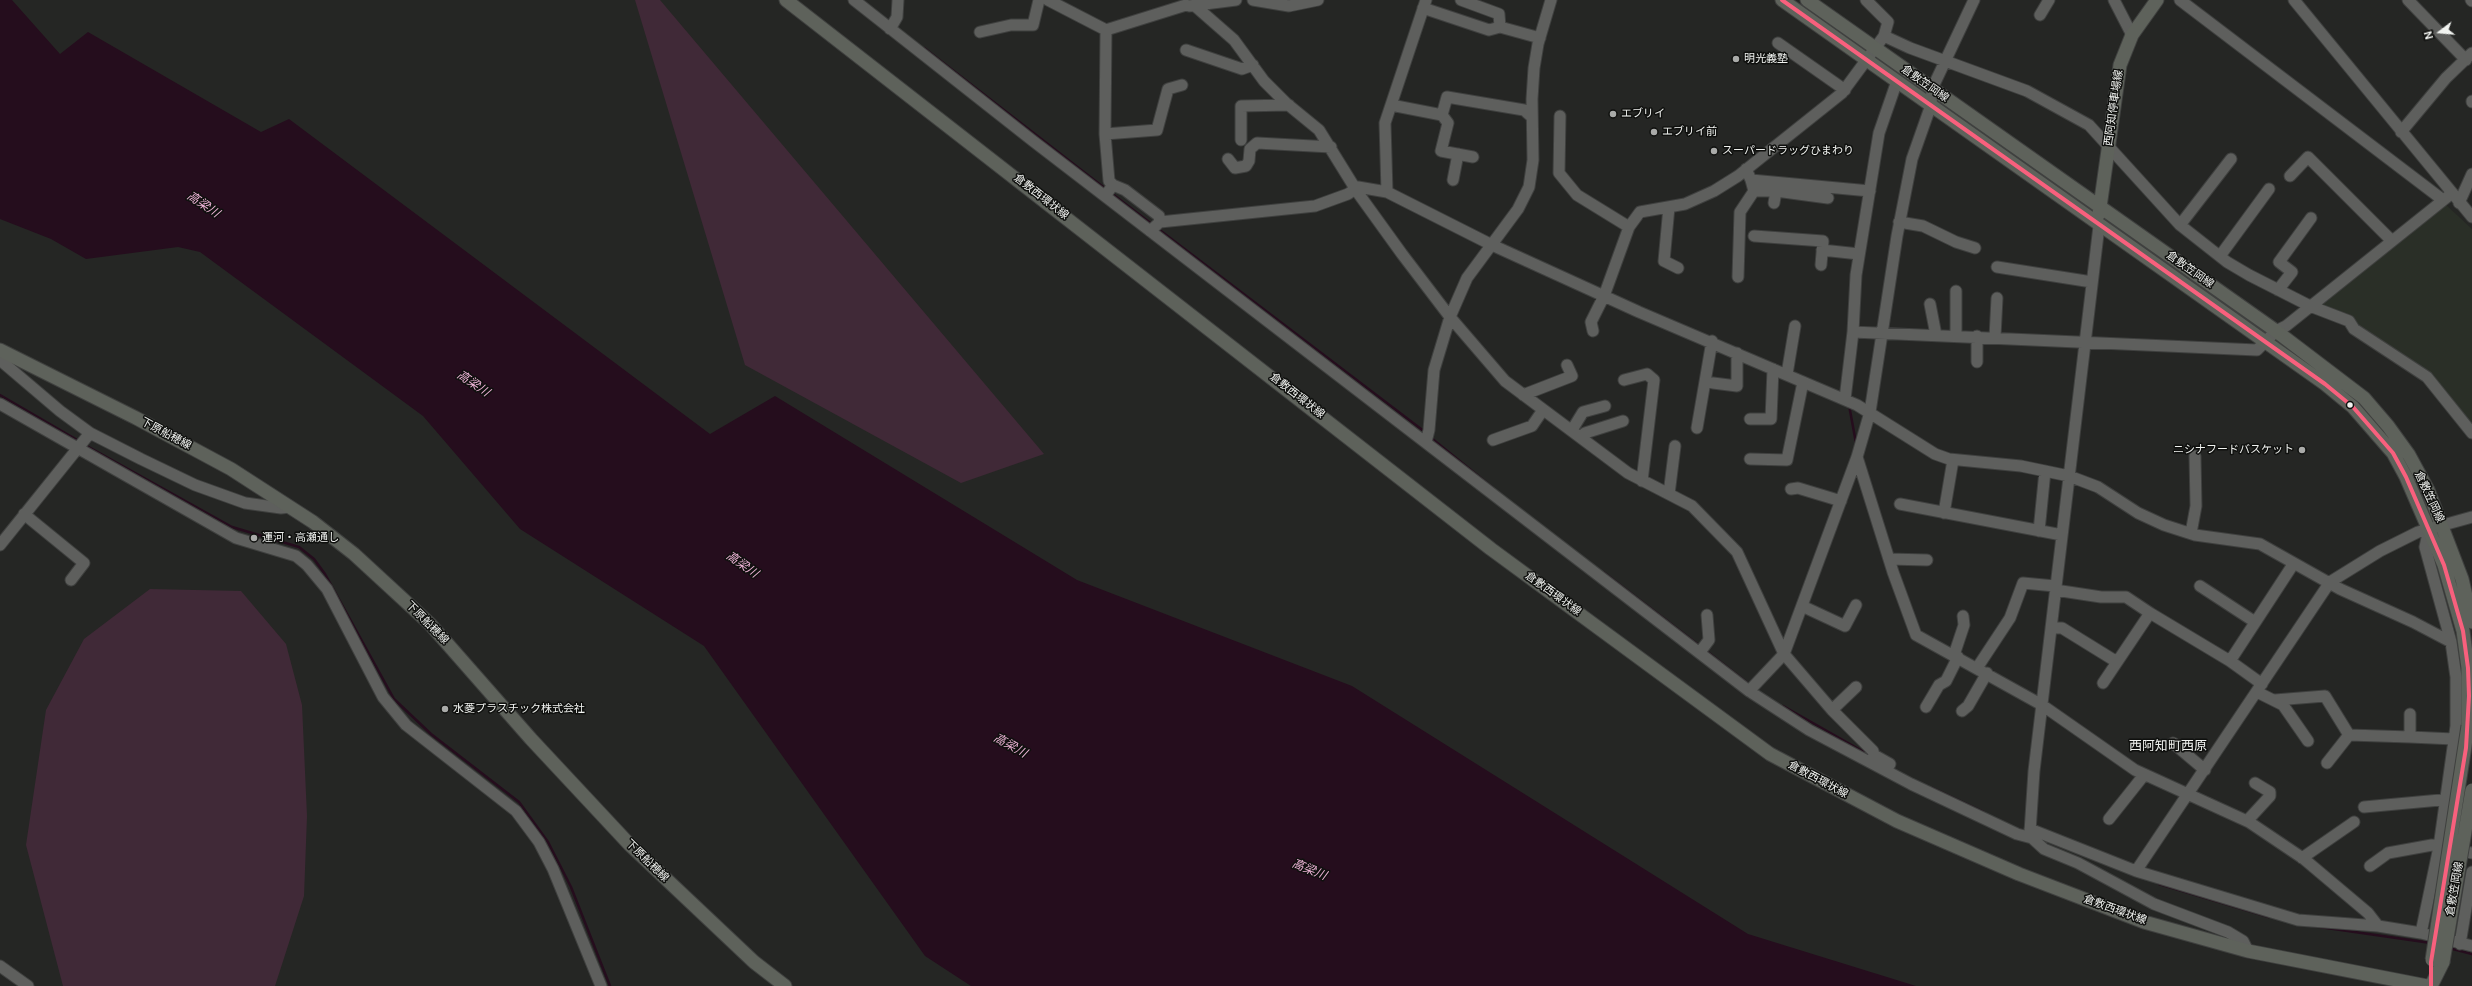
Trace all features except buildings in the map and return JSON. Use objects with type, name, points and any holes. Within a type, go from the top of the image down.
[{"type":"main road","name":"倉敷西環状線","points":[[786,0],[1491,549],[1770,754],[1897,822],[2019,874],[2144,922],[2248,951],[2427,986]]},
{"type":"main road","name":"倉敷笠岡線","points":[[1782,0],[2099,226],[2325,384],[2353,407],[2376,432],[2393,454],[2406,477],[2446,571],[2463,631],[2468,668],[2468,726],[2437,961]]},
{"type":"main road","name":"倉敷笠岡線","points":[[1807,0],[2276,331],[2350,387],[2384,420],[2409,456],[2428,490],[2462,579],[2472,622]]},
{"type":"main road","name":"西阿知停車場線","points":[[2099,226],[2100,206],[2104,187],[2108,146],[2119,72],[2132,35],[2156,0]]},
{"type":"main road","name":"下原船穂線","points":[[0,350],[231,469],[313,522],[354,554],[430,624],[531,739],[629,844],[754,962],[785,986]]},
{"type":"main road","name":"倉敷笠岡線","points":[[2431,986],[2472,790]]},
{"type":"street","points":[[854,0],[892,26],[1155,226],[1427,438],[1751,688],[1808,730],[2017,834],[2031,834],[2136,871],[2298,920],[2378,926],[2421,933],[2472,946]]},
{"type":"street","points":[[892,26],[898,0]]},
{"type":"street","points":[[980,32],[1011,25],[1033,25],[1039,0]]},
{"type":"street","points":[[1048,0],[1106,30],[1188,4],[1236,0]]},
{"type":"street","points":[[1253,0],[1288,3],[1318,0]]},
{"type":"street","points":[[1462,0],[1499,14],[1500,27]]},
{"type":"street","points":[[1427,438],[1434,370],[1450,317],[1467,278],[1518,208],[1529,187],[1533,160],[1532,117],[1534,68],[1540,38],[1551,0]]},
{"type":"street","points":[[1751,688],[1784,654],[1857,457],[1870,412],[1899,222],[1912,159],[1931,105],[1932,89],[1974,0]]},
{"type":"street","points":[[2040,15],[2049,0]]},
{"type":"street","points":[[2114,0],[2132,35]]},
{"type":"street","points":[[2180,0],[2447,197],[2459,203],[2472,217]]},
{"type":"street","points":[[2294,0],[2402,132],[2447,197]]},
{"type":"street","points":[[2402,132],[2446,78],[2469,56],[2408,0]]},
{"type":"street","points":[[1593,331],[1591,322],[1603,297],[1629,227],[1640,212],[1685,204],[1714,191],[1746,169],[1845,90],[1884,36],[1888,22],[1873,2]]},
{"type":"street","points":[[1188,4],[1234,40],[1250,67],[1285,105],[1320,130],[1329,148],[1402,254],[1450,317],[1505,381],[1608,459],[1642,481],[1692,506],[1738,552],[1784,654],[1832,710],[1873,751],[1874,755],[1887,768]]},
{"type":"street","points":[[1387,192],[1385,123],[1424,4],[1489,30],[1500,27],[1540,38]]},
{"type":"street","points":[[1106,30],[1105,134],[1109,191]]},
{"type":"street","points":[[1884,36],[1944,61],[2009,83],[2068,112],[2089,125],[2180,225],[2220,256],[2249,275],[2310,306],[2349,321],[2354,329],[2427,377],[2472,433]]},
{"type":"street","points":[[1778,43],[1845,90]]},
{"type":"street","points":[[1186,50],[1242,68],[1250,67]]},
{"type":"street","points":[[1845,399],[1853,332],[1859,254],[1879,134],[1897,81]]},
{"type":"street","points":[[1105,134],[1157,130],[1168,89],[1182,85]]},
{"type":"street","points":[[1442,115],[1447,97],[1524,110],[1532,117]]},
{"type":"street","points":[[1241,140],[1241,106],[1285,105]]},
{"type":"street","points":[[1391,105],[1442,115],[1448,123],[1441,151],[1473,157]]},
{"type":"street","points":[[1560,116],[1559,174],[1577,195],[1629,227]]},
{"type":"street","points":[[1228,159],[1235,168],[1246,166],[1249,161],[1250,149],[1257,143],[1329,148]]},
{"type":"street","points":[[1453,180],[1458,154]]},
{"type":"street","points":[[2290,176],[2308,156],[2391,240]]},
{"type":"street","points":[[2180,225],[2231,158]]},
{"type":"street","points":[[1738,277],[1740,212],[1754,191],[1746,169]]},
{"type":"street","points":[[2459,203],[2472,174]]},
{"type":"street","points":[[1751,180],[1870,191]]},
{"type":"street","points":[[1155,226],[1315,206],[1348,194],[1356,188],[1365,187],[1387,192],[1490,246],[1712,344],[1787,374],[1803,383],[1845,399],[1870,412],[1935,454],[1953,460],[2021,466],[2069,476],[2098,487],[2138,513],[2164,525],[2190,533],[2260,544],[2340,589],[2413,622],[2451,642]]},
{"type":"street","points":[[2220,256],[2269,189]]},
{"type":"street","points":[[1109,191],[1125,190],[1158,216],[1155,226]]},
{"type":"street","points":[[1754,191],[1776,191],[1828,198]]},
{"type":"street","points":[[1774,203],[1776,191]]},
{"type":"street","points":[[1853,332],[1936,334],[2257,350],[2276,331],[2286,326],[2391,240],[2447,197]]},
{"type":"street","points":[[1669,206],[1664,261],[1678,268]]},
{"type":"street","points":[[2278,290],[2292,272],[2279,262],[2311,218]]},
{"type":"street","points":[[1899,222],[1923,226],[1956,242],[1975,248]]},
{"type":"street","points":[[2099,226],[2034,771],[2031,834],[2044,849],[2078,863],[2154,904],[2228,932],[2243,941],[2248,951]]},
{"type":"street","points":[[1754,236],[1823,241],[1821,265]]},
{"type":"street","points":[[1822,250],[1859,254]]},
{"type":"street","points":[[1997,267],[2092,282]]},
{"type":"street","points":[[1956,291],[1956,335]]},
{"type":"street","points":[[1995,337],[1996,298]]},
{"type":"street","points":[[1930,304],[1936,334]]},
{"type":"street","points":[[1787,374],[1795,326]]},
{"type":"street","points":[[1976,362],[1977,336]]},
{"type":"street","points":[[1697,428],[1712,344]]},
{"type":"street","points":[[1713,383],[1738,386],[1737,353]]},
{"type":"street","points":[[0,360],[60,411],[83,442],[236,538],[296,556],[307,565],[327,589],[383,697],[401,719],[516,811],[539,842],[553,869],[601,986]]},
{"type":"street","points":[[1523,395],[1572,376],[1567,365]]},
{"type":"street","points":[[1750,419],[1771,419],[1773,369]]},
{"type":"street","points":[[1624,380],[1648,374],[1654,380],[1642,481]]},
{"type":"street","points":[[1750,459],[1786,460],[1803,383]]},
{"type":"street","points":[[0,404],[83,442],[194,485],[245,503],[281,508],[290,507]]},
{"type":"street","points":[[1576,434],[1583,412],[1605,406]]},
{"type":"street","points":[[1493,440],[1532,426],[1543,410]]},
{"type":"street","points":[[1576,434],[1585,433],[1623,421]]},
{"type":"street","points":[[0,545],[83,442]]},
{"type":"street","points":[[1669,494],[1675,446]]},
{"type":"street","points":[[2190,533],[2196,506],[2195,456]]},
{"type":"street","points":[[1857,457],[1889,559],[1916,635],[1982,670],[2042,705],[2144,775],[2189,793],[2247,822],[2302,858],[2368,913],[2378,926]]},
{"type":"street","points":[[1944,513],[1953,460]]},
{"type":"street","points":[[2039,531],[2045,471]]},
{"type":"street","points":[[1791,489],[1798,488],[1841,500]]},
{"type":"street","points":[[1900,504],[2062,535]]},
{"type":"street","points":[[24,514],[84,563],[71,580]]},
{"type":"street","points":[[2136,871],[2330,582],[2380,551],[2429,529],[2472,517]]},
{"type":"street","points":[[2421,933],[2439,847],[2446,798],[2454,739],[2456,677],[2451,642],[2425,547],[2429,529]]},
{"type":"street","points":[[1889,559],[1927,560]]},
{"type":"street","points":[[2230,661],[2294,563]]},
{"type":"street","points":[[2462,579],[2472,594]]},
{"type":"street","points":[[1962,711],[1968,706],[1982,670],[2010,618],[2023,583],[2101,597],[2126,597],[2230,661],[2259,688],[2283,705],[2308,741]]},
{"type":"street","points":[[2200,586],[2255,622]]},
{"type":"street","points":[[1802,606],[1845,626],[1856,605]]},
{"type":"street","points":[[2103,683],[2150,612]]},
{"type":"street","points":[[1702,650],[1709,640],[1707,615]]},
{"type":"street","points":[[1926,707],[1939,685],[1946,681],[1956,656],[1964,625],[1963,616]]},
{"type":"street","points":[[2050,628],[2062,628],[2117,662]]},
{"type":"street","points":[[1832,710],[1856,687]]},
{"type":"street","points":[[2275,700],[2325,696],[2350,735]]},
{"type":"street","points":[[2410,714],[2410,737]]},
{"type":"street","points":[[2350,735],[2454,739]]},
{"type":"street","points":[[2327,764],[2350,735]]},
{"type":"street","points":[[2173,743],[2205,770]]},
{"type":"street","points":[[2109,819],[2144,775]]},
{"type":"street","points":[[2247,822],[2270,796],[2270,792],[2255,783]]},
{"type":"street","points":[[2364,807],[2446,798],[2472,800]]},
{"type":"street","points":[[2302,858],[2354,822]]},
{"type":"street","points":[[2370,866],[2388,853],[2432,845],[2472,853]]},
{"type":"street","points":[[2460,944],[2472,876]]},
{"type":"street","points":[[0,966],[28,986]]},
{"type":"shaded area","points":[[635,0],[660,0],[1044,454],[961,483],[745,365]]},
{"type":"shaded area","points":[[2443,202],[2472,229],[2472,430],[2428,376],[2314,306]]},
{"type":"shaded area","points":[[150,589],[241,591],[286,644],[302,705],[307,816],[304,896],[275,986],[63,986],[26,845],[46,710],[84,639]]},
{"type":"water","name":"高梁川","points":[[0,0],[12,0],[60,54],[88,32],[261,132],[289,119],[710,434],[775,396],[1077,580],[1352,686],[1748,934],[1916,986],[971,986],[925,956],[704,646],[520,529],[423,416],[200,252],[178,247],[86,259],[51,239],[0,219]]},
{"type":"waterway","points":[[924,48],[1107,190]]},
{"type":"waterway","points":[[1111,193],[1153,225]]},
{"type":"waterway","points":[[1157,228],[1425,432]]},
{"type":"waterway","points":[[0,395],[79,441]]},
{"type":"waterway","points":[[1849,405],[1856,443]]},
{"type":"waterway","points":[[1430,437],[1493,488]]},
{"type":"waterway","points":[[85,445],[232,527],[299,547],[314,559],[325,574],[394,699],[431,734],[519,802],[548,842],[571,887],[610,986]]},
{"type":"waterway","points":[[1603,572],[1701,647]]},
{"type":"waterway","points":[[1705,650],[1750,685]]},
{"type":"waterway","points":[[1783,706],[1871,756]]},
{"type":"waterway","points":[[1932,788],[1983,812]]},
{"type":"waterway","points":[[2159,884],[2269,917]]},
{"type":"waterway","points":[[2313,926],[2431,943]]},
{"type":"waterway","points":[[2449,948],[2472,954]]},
{"type":"transit line","points":[[1782,0],[2325,384],[2353,407],[2393,453],[2406,477],[2444,565],[2463,631],[2468,668],[2469,696],[2466,748],[2431,962],[2431,986]]},
{"type":"place","name":"明光義塾","points":[[1736,59]]},
{"type":"place","name":"エブリイ","points":[[1613,114]]},
{"type":"place","name":"エブリイ前","points":[[1654,132]]},
{"type":"place","name":"スーパードラッグひまわり","points":[[1714,151]]},
{"type":"place","name":"ニシナフードバスケット","points":[[2302,450]]},
{"type":"place","name":"運河・高瀬通し","points":[[254,538]]},
{"type":"place","name":"水菱プラスチック株式会社","points":[[445,709]]},
{"type":"district","name":"西阿知町西原","points":[[2168,747]]}]
